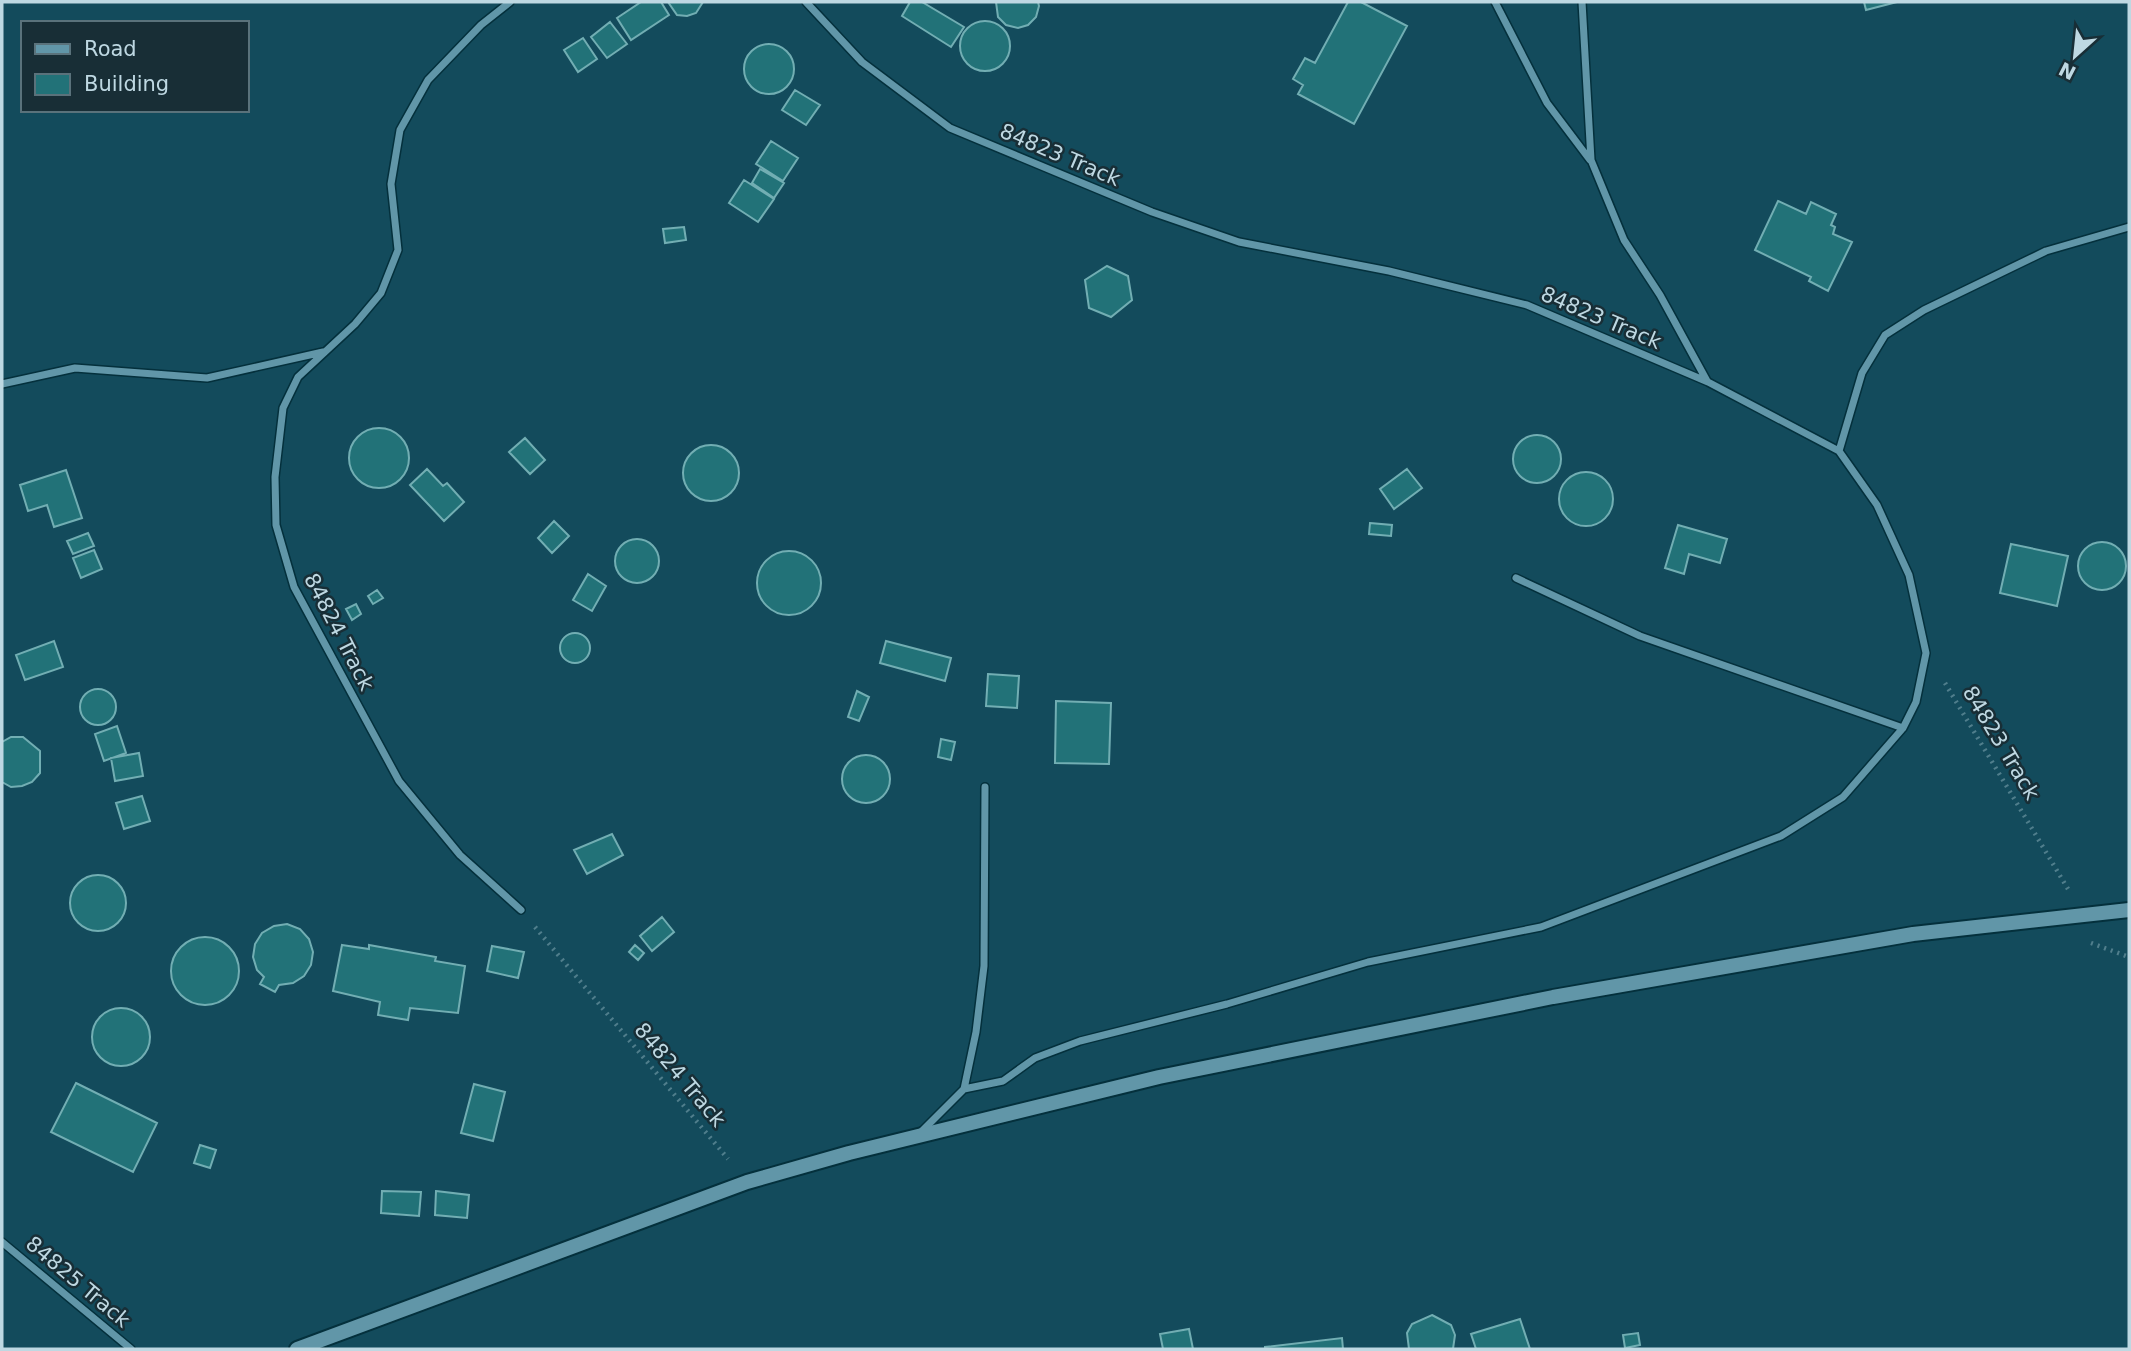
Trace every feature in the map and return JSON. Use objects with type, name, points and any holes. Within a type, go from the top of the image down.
[{"type":"street","name":"84824 Track","points":[[510,2],[481,25],[428,80],[400,130],[391,184],[398,250],[381,293],[355,324],[298,377],[283,408],[277,439],[276,526],[294,587],[399,781],[460,855],[521,910]]},
{"type":"street","name":"84823 Track","points":[[806,2],[862,62],[950,128],[1152,212],[1239,242],[1389,271],[1527,305],[1708,382],[1839,451],[1877,505],[1909,575],[1926,653]]},
{"type":"street","points":[[1495,2],[1548,103],[1591,160],[1624,240],[1708,382]]},
{"type":"street","points":[[1583,2],[1591,160]]},
{"type":"street","points":[[1839,451],[1862,373],[1885,335],[1924,310],[2046,251],[2129,227]]},
{"type":"street","points":[[2,384],[75,368],[207,378],[324,352]]},
{"type":"street","points":[[1516,578],[1640,636],[1903,728]]},
{"type":"street","points":[[964,1089],[1003,1082],[1035,1058],[1080,1041],[1227,1004],[1368,962],[1541,927],[1781,836],[1843,797],[1903,728],[1916,702],[1926,653]]},
{"type":"street","points":[[915,1138],[964,1089],[976,1032],[984,966],[985,787]]},
{"type":"street","points":[[297,1349],[747,1182],[1159,1077],[1553,997],[1913,934],[2129,910]]},
{"type":"street","name":"84825 Track","points":[[2,1242],[131,1349]]},
{"type":"path","name":"84823 Track","points":[[1926,653],[2084,916],[2087,941],[2129,957]]},
{"type":"path","name":"84824 Track","points":[[521,910],[747,1182]]},
{"type":"building","points":[[641,2],[661,2],[669,15],[631,40],[617,18]]},
{"type":"building","points":[[668,2],[703,2],[696,13],[687,16],[677,15]]},
{"type":"building","points":[[910,2],[922,2],[964,27],[951,47],[902,16]]},
{"type":"building","points":[[996,2],[1038,2],[1039,6],[1036,17],[1028,25],[1018,28],[1006,25],[998,17]]},
{"type":"building","points":[[1348,2],[1361,2],[1407,26],[1354,124],[1298,94],[1303,85],[1293,79],[1305,58],[1315,63]]},
{"type":"building","points":[[1864,2],[1897,2],[1866,10]]},
{"type":"building","points":[[985,21],[1003,28],[1010,46],[1003,64],[985,71],[967,64],[960,46],[967,28]]},
{"type":"building","points":[[610,22],[627,44],[607,58],[591,37]]},
{"type":"building","points":[[583,38],[597,59],[578,72],[564,50]]},
{"type":"building","points":[[769,44],[786,52],[794,69],[786,86],[769,94],[752,86],[744,69],[752,52]]},
{"type":"building","points":[[795,90],[820,105],[806,125],[782,110]]},
{"type":"building","points":[[771,141],[798,158],[783,181],[756,164]]},
{"type":"building","points":[[760,169],[784,183],[774,198],[752,183]]},
{"type":"building","points":[[744,180],[774,199],[758,222],[729,203]]},
{"type":"building","points":[[1778,201],[1806,214],[1811,202],[1836,214],[1831,225],[1835,227],[1833,234],[1852,242],[1828,291],[1809,281],[1811,277],[1755,250]]},
{"type":"building","points":[[684,227],[686,240],[665,243],[663,229]]},
{"type":"building","points":[[1107,266],[1128,276],[1132,300],[1111,317],[1089,308],[1085,280]]},
{"type":"building","points":[[373,428],[385,428],[404,441],[409,458],[407,470],[396,483],[385,488],[373,488],[354,475],[349,464],[349,452],[362,433]]},
{"type":"building","points":[[1537,435],[1554,442],[1561,459],[1554,476],[1537,483],[1520,476],[1513,459],[1520,442]]},
{"type":"building","points":[[525,438],[545,460],[530,474],[509,452]]},
{"type":"building","points":[[711,445],[722,447],[731,453],[737,462],[737,484],[731,493],[722,499],[711,501],[700,499],[691,493],[685,484],[683,473],[685,462],[691,453],[700,447]]},
{"type":"building","points":[[427,469],[443,486],[447,483],[464,502],[444,521],[410,485]]},
{"type":"building","points":[[1407,469],[1422,488],[1394,509],[1380,489]]},
{"type":"building","points":[[66,470],[82,518],[54,527],[47,505],[28,511],[20,485]]},
{"type":"building","points":[[1586,472],[1605,480],[1613,499],[1605,518],[1586,526],[1567,518],[1559,499],[1567,480]]},
{"type":"building","points":[[554,521],[569,536],[552,553],[538,538]]},
{"type":"building","points":[[1370,523],[1392,525],[1391,536],[1369,534]]},
{"type":"building","points":[[1678,525],[1727,539],[1720,563],[1689,554],[1684,574],[1665,568]]},
{"type":"building","points":[[88,533],[94,546],[73,554],[67,541]]},
{"type":"building","points":[[637,539],[646,540],[653,545],[658,552],[658,570],[653,577],[646,582],[637,583],[628,582],[621,577],[616,570],[615,561],[616,552],[621,545],[628,540]]},
{"type":"building","points":[[2102,542],[2119,549],[2126,566],[2119,583],[2102,590],[2085,583],[2078,566],[2085,549]]},
{"type":"building","points":[[2011,544],[2068,556],[2057,606],[2000,593]]},
{"type":"building","points":[[94,550],[102,569],[81,578],[73,558]]},
{"type":"building","points":[[789,551],[807,557],[815,565],[821,583],[815,601],[807,609],[789,615],[771,609],[763,601],[757,583],[763,565],[771,557]]},
{"type":"building","points":[[588,574],[606,586],[592,611],[573,600]]},
{"type":"building","points":[[377,590],[383,598],[373,604],[368,596]]},
{"type":"building","points":[[356,604],[361,614],[352,620],[346,609]]},
{"type":"building","points":[[575,633],[586,637],[590,648],[586,659],[575,663],[564,659],[560,648],[564,637]]},
{"type":"building","points":[[54,641],[63,667],[25,680],[16,655]]},
{"type":"building","points":[[886,641],[951,658],[945,681],[880,663]]},
{"type":"building","points":[[988,674],[1019,676],[1017,708],[986,706]]},
{"type":"building","points":[[98,689],[111,694],[116,707],[111,720],[98,725],[85,720],[80,707],[85,694]]},
{"type":"building","points":[[857,691],[869,697],[859,721],[848,717]]},
{"type":"building","points":[[1056,701],[1111,703],[1109,764],[1055,763]]},
{"type":"building","points":[[117,726],[126,753],[104,761],[95,734]]},
{"type":"building","points":[[11,737],[23,737],[40,751],[40,773],[32,782],[22,786],[11,787],[2,782],[2,742]]},
{"type":"building","points":[[941,739],[955,742],[951,760],[938,757]]},
{"type":"building","points":[[139,753],[143,776],[115,781],[111,758]]},
{"type":"building","points":[[866,755],[883,762],[890,779],[883,796],[866,803],[849,796],[842,779],[849,762]]},
{"type":"building","points":[[142,796],[150,821],[124,829],[116,803]]},
{"type":"building","points":[[612,834],[623,855],[587,874],[574,850]]},
{"type":"building","points":[[98,875],[109,877],[118,883],[124,892],[124,914],[118,923],[109,929],[98,931],[87,929],[78,923],[72,914],[70,903],[72,892],[78,883],[87,877]]},
{"type":"building","points":[[662,917],[674,932],[652,951],[640,936]]},
{"type":"building","points":[[287,924],[300,929],[309,939],[313,952],[311,965],[304,976],[293,983],[279,985],[275,992],[260,984],[264,977],[257,970],[253,957],[255,944],[262,933],[274,926]]},
{"type":"building","points":[[205,937],[218,940],[229,947],[236,958],[239,971],[236,984],[229,995],[218,1002],[205,1005],[192,1002],[181,995],[174,984],[171,971],[174,958],[181,947],[192,940]]},
{"type":"building","points":[[342,945],[369,949],[369,945],[436,957],[435,961],[465,966],[458,1013],[410,1008],[408,1020],[378,1015],[380,1002],[333,991]]},
{"type":"building","points":[[635,945],[644,953],[638,960],[629,952]]},
{"type":"building","points":[[492,946],[524,952],[518,978],[487,971]]},
{"type":"building","points":[[115,1008],[127,1008],[142,1016],[150,1031],[150,1043],[142,1058],[127,1066],[115,1066],[100,1058],[92,1043],[92,1031],[100,1016]]},
{"type":"building","points":[[76,1083],[157,1123],[133,1172],[51,1132]]},
{"type":"building","points":[[474,1084],[505,1092],[493,1141],[461,1133]]},
{"type":"building","points":[[200,1145],[216,1150],[210,1168],[194,1163]]},
{"type":"building","points":[[382,1191],[421,1192],[419,1216],[381,1213]]},
{"type":"building","points":[[436,1191],[469,1195],[467,1218],[435,1215]]},
{"type":"building","points":[[1432,1315],[1451,1325],[1455,1335],[1453,1349],[1409,1349],[1407,1333],[1412,1324]]},
{"type":"building","points":[[1520,1319],[1530,1349],[1476,1349],[1471,1334]]},
{"type":"building","points":[[1189,1329],[1193,1349],[1163,1349],[1160,1334]]},
{"type":"building","points":[[1638,1333],[1640,1345],[1625,1348],[1623,1335]]},
{"type":"building","points":[[1342,1338],[1343,1349],[1265,1349],[1265,1347]]}]
